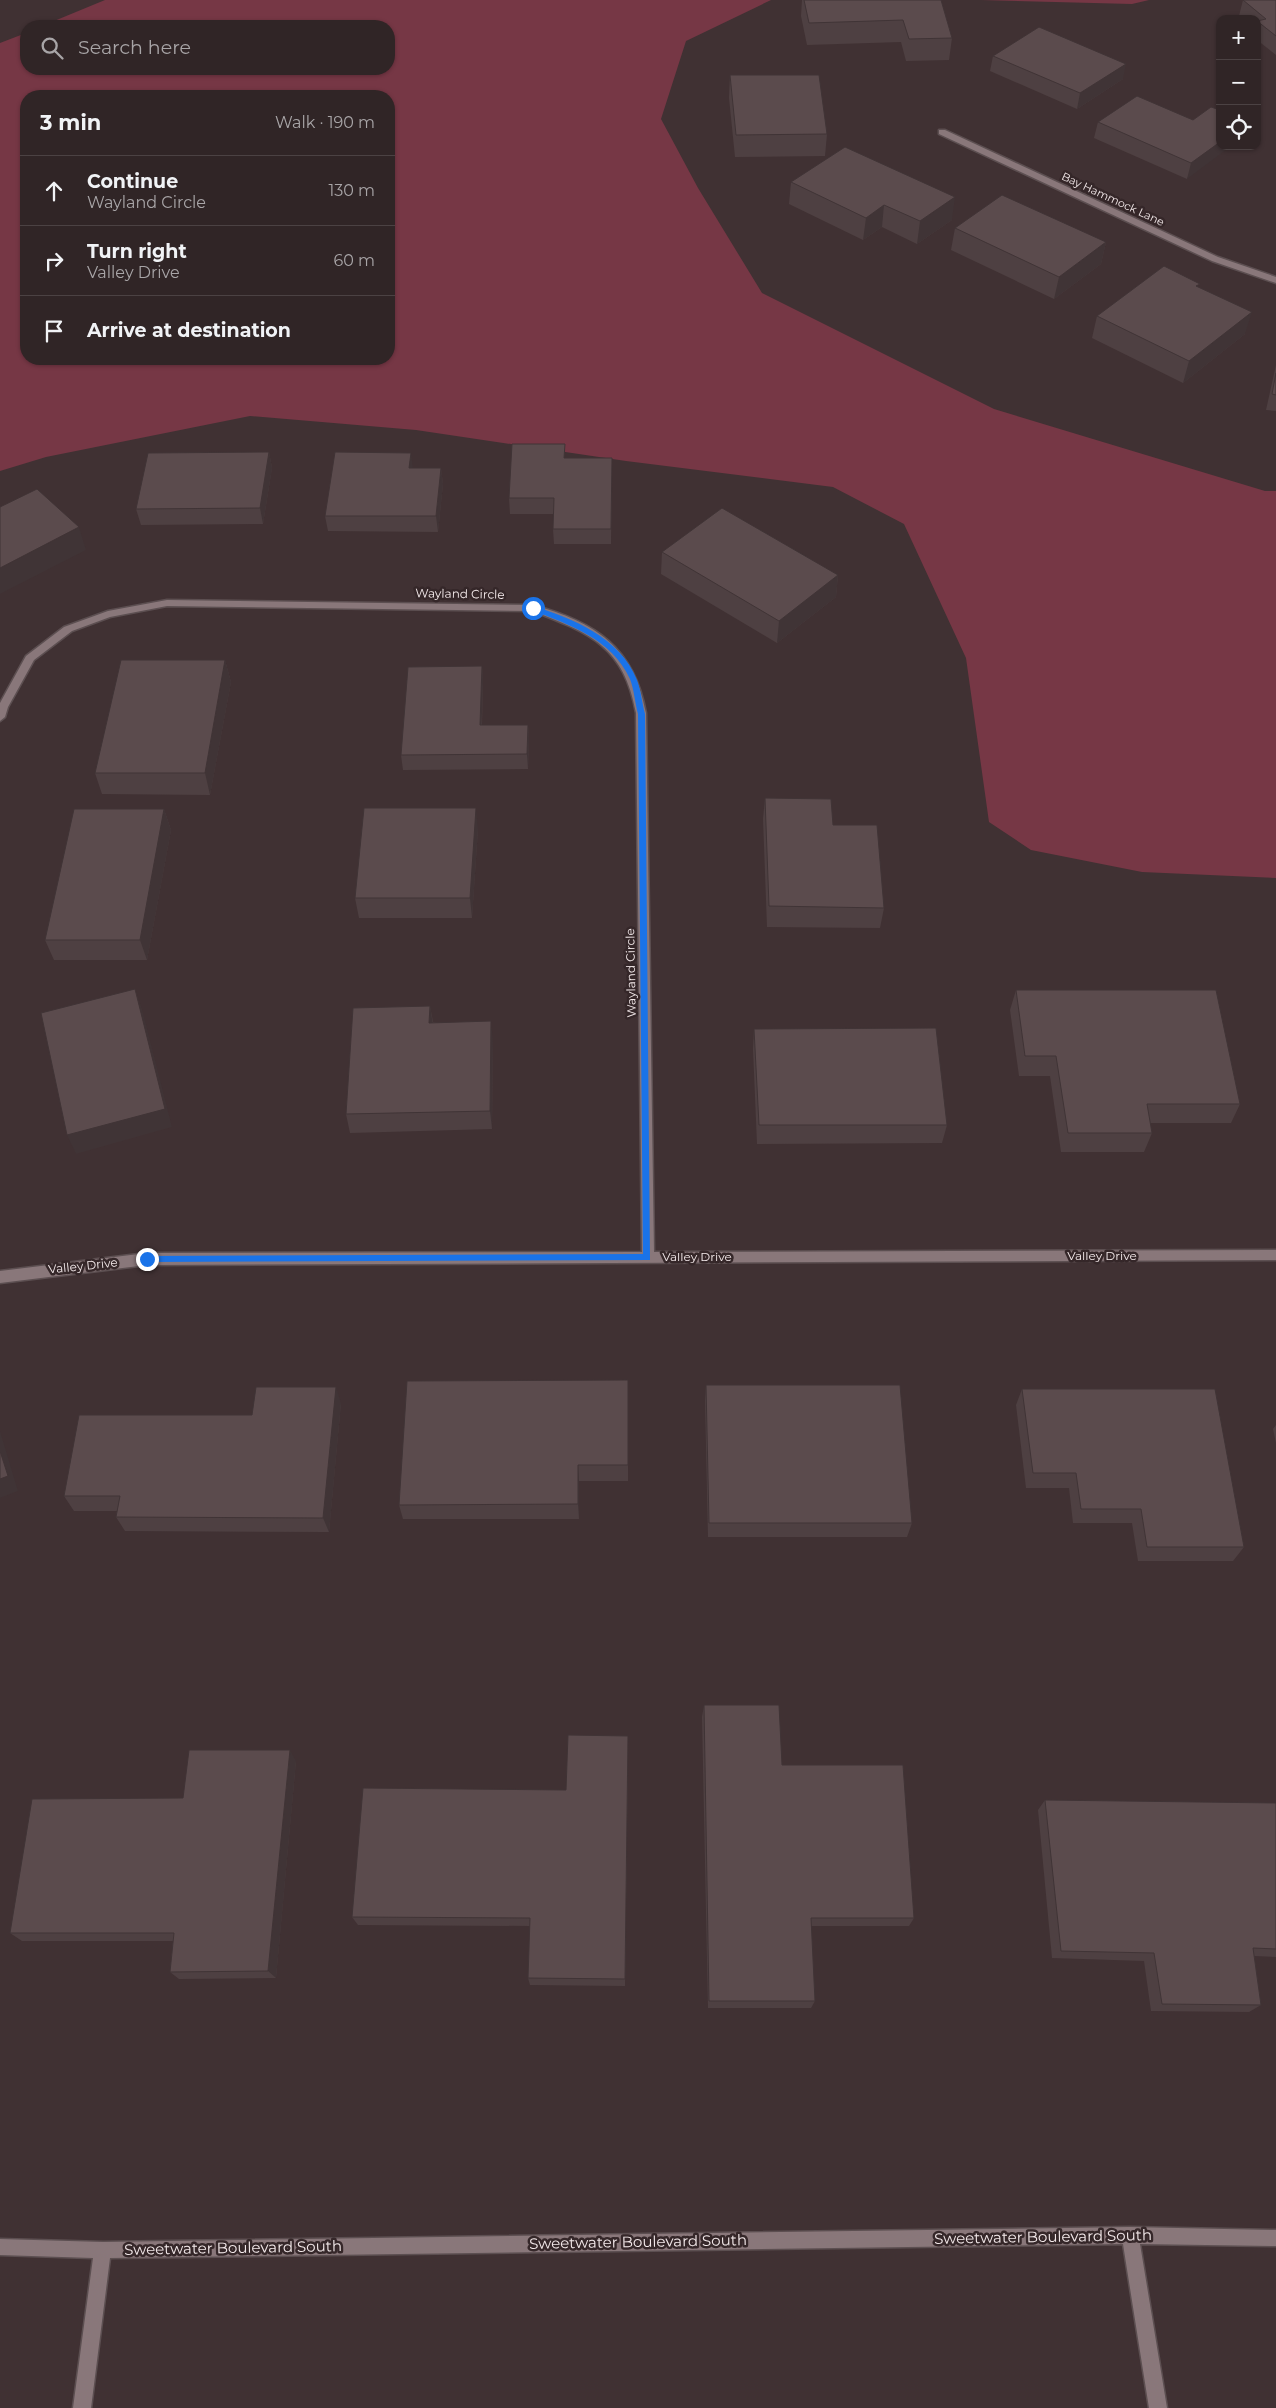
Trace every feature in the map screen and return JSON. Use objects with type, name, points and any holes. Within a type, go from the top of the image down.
[{"type":"street","name":"Bay Hammock Lane","points":[[942,132],[1215,260],[1276,280]]},
{"type":"street","name":"Wayland Circle","points":[[0,717],[3,707],[30,658],[68,629],[108,614],[167,603],[533,608],[577,624],[614,650],[633,679],[641,714],[648,1258]]},
{"type":"street","name":"Valley Drive","points":[[0,1277],[147,1259],[1276,1255]]},
{"type":"street","name":"Sweetwater Boulevard South","points":[[0,2247],[103,2250],[1130,2235],[1276,2238]]},
{"type":"street","points":[[1130,2235],[1158,2408]]},
{"type":"street","points":[[82,2408],[103,2250]]},
{"type":"shaded area","points":[[105,0],[771,0],[686,41],[661,119],[698,188],[762,293],[994,409],[1265,491],[1276,491],[1276,878],[1142,872],[1031,850],[989,822],[966,658],[904,524],[833,487],[626,461],[416,430],[250,416],[46,457],[0,471],[0,43],[20,35],[20,75],[395,75],[395,20],[57,20]]},
{"type":"shaded area","points":[[981,0],[1149,0],[1132,4]]},
{"type":"building","points":[[804,0],[941,0],[952,38],[909,39],[903,20],[809,23]]},
{"type":"building","points":[[1243,0],[1276,0],[1276,36],[1261,24],[1261,20],[1266,19]]},
{"type":"building","points":[[1039,27],[1126,64],[1080,93],[993,56]]},
{"type":"building","points":[[730,75],[819,75],[827,134],[736,135]]},
{"type":"building","points":[[1137,96],[1193,120],[1211,107],[1216,109],[1216,145],[1191,163],[1098,122]]},
{"type":"building","points":[[845,147],[955,197],[920,221],[884,205],[866,218],[791,182]]},
{"type":"building","points":[[1002,195],[1106,242],[1059,277],[955,228]]},
{"type":"building","points":[[1164,266],[1200,284],[1196,286],[1252,312],[1189,361],[1097,316]]},
{"type":"building","points":[[1276,373],[1276,395],[1272,394]]},
{"type":"building","points":[[512,444],[565,444],[564,458],[612,458],[611,529],[553,529],[554,498],[509,498]]},
{"type":"building","points":[[269,452],[260,508],[136,509],[148,453]]},
{"type":"building","points":[[335,452],[411,453],[409,468],[441,468],[436,516],[325,516]]},
{"type":"building","points":[[37,489],[79,527],[0,568],[0,507]]},
{"type":"building","points":[[722,508],[838,575],[779,621],[662,552]]},
{"type":"building","points":[[121,660],[225,660],[205,773],[95,773]]},
{"type":"building","points":[[482,666],[480,725],[528,725],[527,754],[401,755],[408,667]]},
{"type":"building","points":[[765,798],[831,799],[833,825],[877,825],[884,908],[769,906]]},
{"type":"building","points":[[364,808],[476,808],[470,898],[355,898]]},
{"type":"building","points":[[74,809],[164,809],[140,940],[45,940]]},
{"type":"building","points":[[135,989],[165,1109],[67,1135],[41,1013]]},
{"type":"building","points":[[1016,990],[1216,990],[1240,1104],[1147,1104],[1152,1133],[1068,1133],[1056,1056],[1025,1056]]},
{"type":"building","points":[[430,1006],[429,1023],[491,1021],[490,1111],[346,1114],[353,1008]]},
{"type":"building","points":[[936,1028],[947,1125],[759,1125],[754,1029]]},
{"type":"building","points":[[628,1380],[628,1465],[578,1465],[578,1504],[399,1505],[407,1381]]},
{"type":"building","points":[[706,1385],[900,1385],[912,1523],[709,1523]]},
{"type":"building","points":[[256,1387],[336,1387],[323,1518],[116,1517],[120,1496],[64,1496],[79,1415],[252,1415]]},
{"type":"building","points":[[1022,1389],[1215,1389],[1244,1547],[1147,1547],[1141,1509],[1081,1509],[1076,1473],[1033,1473]]},
{"type":"building","points":[[0,1451],[8,1476],[0,1479]]},
{"type":"building","points":[[704,1705],[779,1705],[782,1765],[903,1765],[914,1918],[811,1918],[815,2001],[709,2001]]},
{"type":"building","points":[[568,1735],[628,1736],[625,1979],[528,1978],[530,1918],[352,1917],[363,1788],[566,1790]]},
{"type":"building","points":[[189,1750],[290,1750],[268,1971],[170,1972],[174,1933],[10,1933],[32,1799],[183,1798]]},
{"type":"building","points":[[1045,1800],[1276,1803],[1276,1949],[1253,1948],[1261,2005],[1162,2004],[1154,1953],[1061,1951]]},
{"type":"route","points":[[147,1259],[648,1258],[641,714],[633,679],[614,650],[577,624],[533,608]]}]
